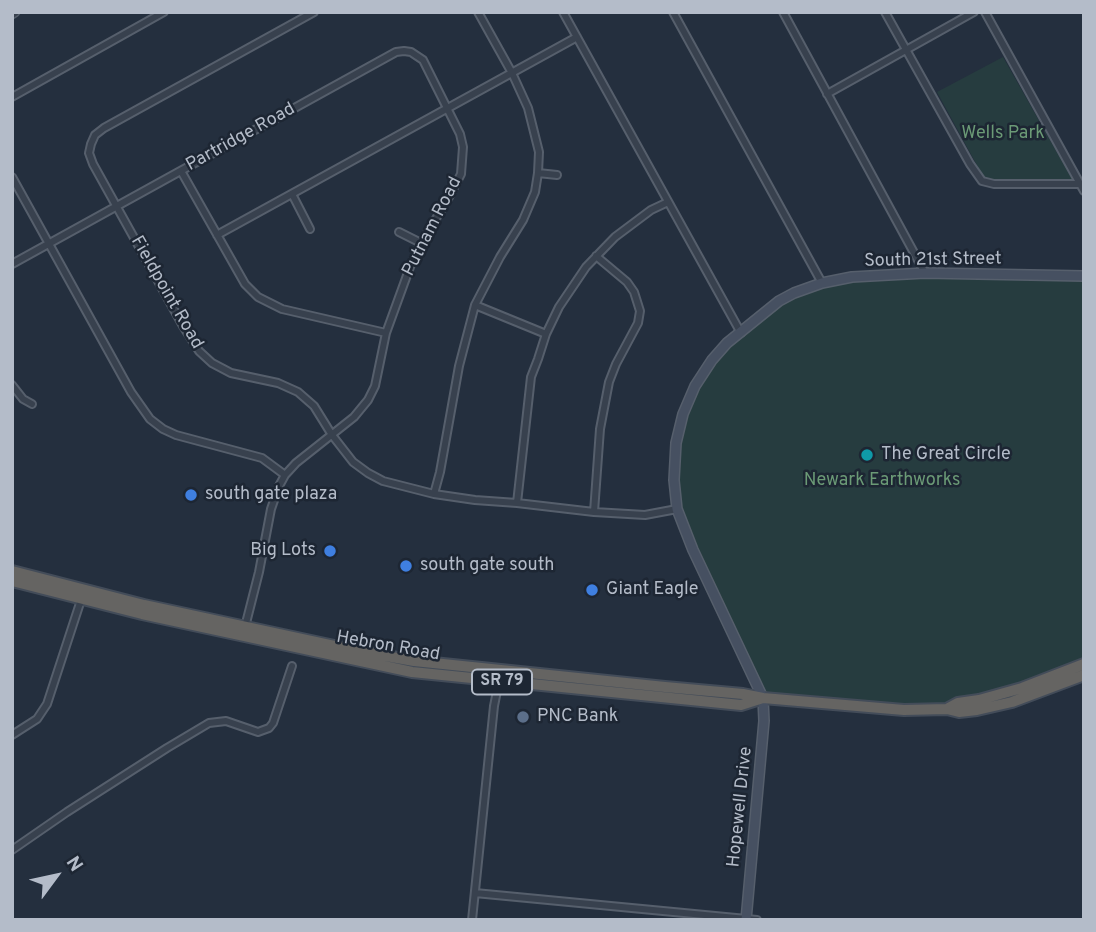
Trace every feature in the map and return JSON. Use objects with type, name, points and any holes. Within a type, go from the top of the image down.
[{"type":"highway","name":"Hebron Road","points":[[12,571],[351,660],[423,673],[550,679],[556,676],[763,698],[904,710],[947,709],[959,712],[1012,702],[1084,675]]},
{"type":"highway","name":"Hebron Road","points":[[12,581],[81,600],[497,676],[741,705],[763,698]]},
{"type":"highway","name":"Hebron Road","points":[[947,709],[958,703],[1022,688],[1084,664]]},
{"type":"main road","name":"South 21st Street","points":[[763,698],[693,550],[677,509],[674,480],[676,443],[683,414],[695,386],[712,360],[727,343],[779,301],[822,283],[852,277],[925,273],[1084,276]]},
{"type":"main road","name":"Hopewell Drive","points":[[746,919],[764,721],[763,698]]},
{"type":"street","points":[[12,97],[164,12]]},
{"type":"street","name":"Fieldpoint Road","points":[[314,12],[99,131],[91,144],[90,157],[201,354],[231,373],[278,383],[298,392],[314,406],[353,462],[368,474],[383,481],[434,494],[594,512],[645,515],[677,509]]},
{"type":"street","points":[[434,494],[458,366],[475,305],[523,220],[538,173],[539,152],[528,108],[478,12]]},
{"type":"street","points":[[563,12],[741,333]]},
{"type":"street","points":[[673,12],[822,283]]},
{"type":"street","points":[[783,12],[925,273]]},
{"type":"street","points":[[884,12],[982,181],[994,184],[1082,188]]},
{"type":"street","points":[[827,94],[974,12]]},
{"type":"street","points":[[985,12],[1082,188]]},
{"type":"street","points":[[217,235],[577,37]]},
{"type":"street","name":"Partridge Road","points":[[12,264],[398,51],[409,52],[420,58],[446,109]]},
{"type":"street","name":"Putnam Road","points":[[244,631],[271,509],[285,475],[360,410],[375,386],[386,332],[399,294],[421,243],[461,174],[463,148],[460,134],[446,109]]},
{"type":"street","points":[[181,171],[246,284],[258,297],[282,309],[386,332]]},
{"type":"street","points":[[538,173],[557,175]]},
{"type":"street","points":[[12,177],[131,391],[150,419],[176,435],[262,458],[285,475]]},
{"type":"street","points":[[292,194],[310,229]]},
{"type":"street","points":[[517,503],[531,377],[545,334],[573,283],[596,256],[632,223],[667,202]]},
{"type":"street","points":[[399,232],[421,243]]},
{"type":"street","points":[[594,512],[600,429],[609,382],[638,323],[640,311],[634,292],[627,282],[596,256]]},
{"type":"street","points":[[475,305],[545,334]]},
{"type":"street","points":[[12,385],[23,399],[32,404]]},
{"type":"street","points":[[12,734],[37,719],[47,704],[81,600]]},
{"type":"street","points":[[12,850],[67,812],[209,723],[226,721],[258,732],[269,728],[274,723],[292,666]]},
{"type":"street","points":[[472,920],[497,676]]},
{"type":"street","points":[[475,893],[757,920]]},
{"type":"green space","name":"Wells Park","points":[[1003,57],[1072,179],[985,180],[937,92]]},
{"type":"green space","name":"Newark Earthworks","points":[[1084,276],[1084,664],[947,709],[763,698],[677,509],[678,429],[712,360],[779,301],[854,277]]},
{"type":"place","name":"The Great Circle","points":[[867,455]]},
{"type":"place","name":"south gate plaza","points":[[191,495]]},
{"type":"place","name":"Big Lots","points":[[330,551]]},
{"type":"place","name":"south gate south","points":[[406,566]]},
{"type":"place","name":"Giant Eagle","points":[[592,590]]},
{"type":"place","name":"PNC Bank","points":[[523,717]]}]
